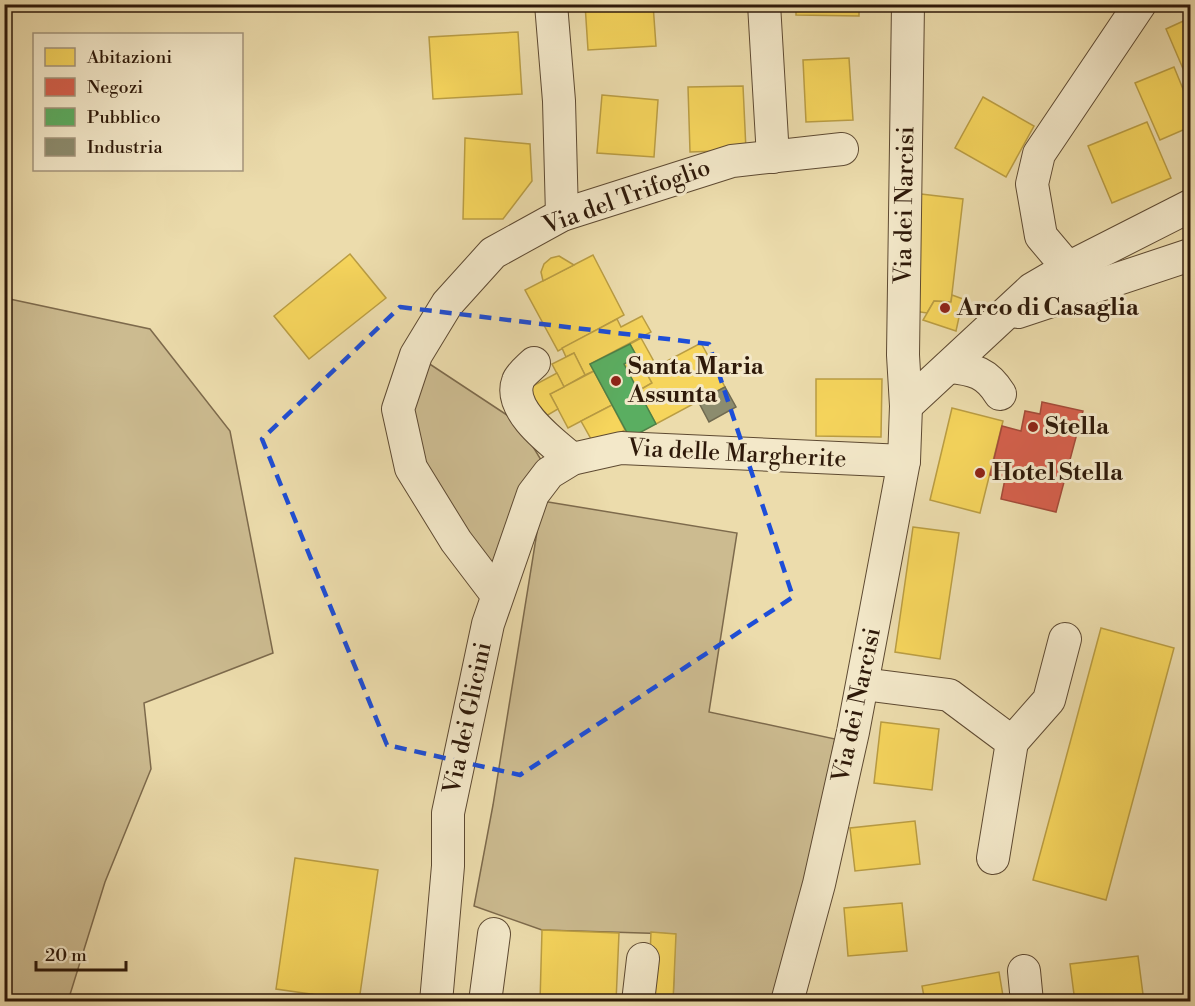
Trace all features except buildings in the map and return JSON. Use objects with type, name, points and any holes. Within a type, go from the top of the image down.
[{"type":"street","points":[[551,4],[559,101],[562,215]]},
{"type":"street","points":[[764,4],[772,157]]},
{"type":"street","name":"Via dei Narcisi","points":[[787,1002],[819,884],[863,684],[904,461],[906,406],[903,355],[908,4]]},
{"type":"street","points":[[1068,268],[1041,236],[1032,184],[1039,154],[1140,4]]},
{"type":"street","name":"Via del Trifoglio","points":[[497,595],[456,541],[411,468],[398,410],[416,355],[447,304],[493,253],[562,215],[732,161],[842,149]]},
{"type":"street","points":[[906,406],[1032,289],[1068,268],[1191,206]]},
{"type":"street","points":[[1003,316],[1191,255]]},
{"type":"street","points":[[534,363],[518,380],[517,397],[528,419],[572,459]]},
{"type":"street","points":[[949,367],[968,369],[987,376],[1000,394]]},
{"type":"street","name":"Via delle Margherite","points":[[572,459],[621,448],[904,461]]},
{"type":"street","name":"Via dei Glicini","points":[[436,1002],[448,867],[448,813],[488,624],[533,494],[549,473],[572,459]]},
{"type":"street","points":[[993,858],[1012,742],[1049,700],[1065,639]]},
{"type":"street","points":[[863,684],[949,695],[1012,742]]},
{"type":"street","points":[[485,1002],[494,934]]},
{"type":"street","points":[[638,1002],[643,959]]},
{"type":"highlighted area","points":[[400,307],[709,344],[793,597],[520,775],[387,745],[262,439]]},
{"type":"shaded area","points":[[5,298],[150,329],[230,431],[273,653],[144,703],[151,769],[105,882],[68,1001],[5,1001]]},
{"type":"shaded area","points":[[416,355],[510,417],[532,445],[549,473],[497,595],[411,468]]},
{"type":"shaded area","points":[[542,501],[737,533],[709,712],[835,739],[780,1001],[673,1001],[675,934],[542,930],[474,906],[493,805]]},
{"type":"place","name":"Arco di Casaglia","points":[[945,308]]},
{"type":"place","name":"Santa Maria Assunta","points":[[616,381]]},
{"type":"place","name":"Stella","points":[[1033,427]]},
{"type":"place","name":"Hotel Stella","points":[[980,473]]}]
